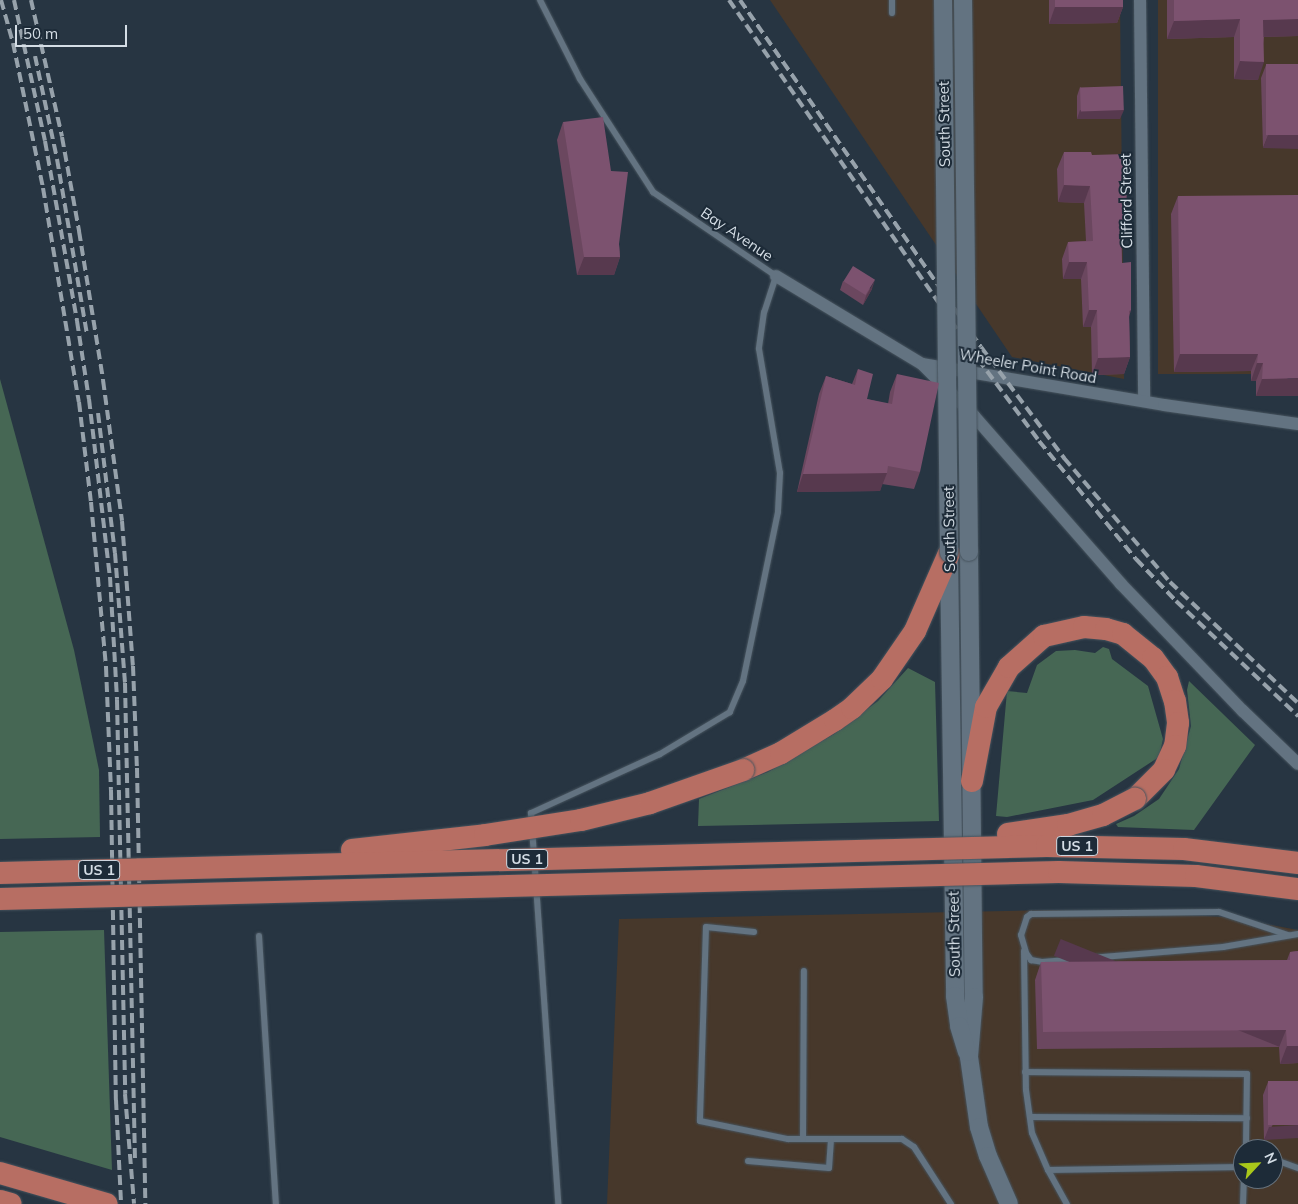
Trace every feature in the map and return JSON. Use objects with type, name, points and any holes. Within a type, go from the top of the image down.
[{"type":"highway","points":[[199,867],[485,835],[557,824],[650,803],[744,770],[781,753],[835,720],[852,708],[882,679],[915,631],[959,552]]},
{"type":"highway","points":[[856,850],[1049,829],[1103,815],[1135,799],[1164,770],[1175,746],[1178,723],[1176,701],[1167,677],[1153,658],[1123,634],[1106,629],[1084,627],[1044,636],[1009,667],[986,707],[972,780]]},
{"type":"highway","name":"US 1","points":[[0,872],[1047,846],[1148,847],[1211,851],[1298,863]]},
{"type":"highway","points":[[0,899],[1059,872],[1178,875],[1250,882],[1298,890]]},
{"type":"highway","points":[[0,1173],[107,1204]]},
{"type":"highway","points":[[0,1201],[11,1204]]},
{"type":"main road","name":"South Street","points":[[943,0],[959,552],[972,780],[974,997],[969,1057]]},
{"type":"main road","name":"South Street","points":[[963,0],[955,996],[959,1026],[969,1057],[980,1127],[991,1165],[1009,1204]]},
{"type":"street","name":"Clifford Street","points":[[1140,0],[1144,402]]},
{"type":"street","name":"Wheeler Point Road","points":[[776,276],[922,364],[1144,402],[1298,424]]},
{"type":"street","points":[[922,364],[974,416],[1121,584],[1243,711],[1298,764]]},
{"type":"lane","name":"Bay Avenue","points":[[540,0],[580,79],[652,192],[776,276],[764,312],[759,349],[780,473],[778,512],[743,681],[730,712],[660,754],[531,812],[558,1204]]},
{"type":"lane","points":[[892,0],[892,13]]},
{"type":"lane","points":[[1067,1204],[1048,1170],[1032,1133],[1025,1072],[1024,947],[1021,935],[1027,917],[1031,914],[1218,912],[1288,935]]},
{"type":"lane","points":[[754,932],[706,928],[700,1121],[788,1139],[902,1139],[914,1147],[951,1204]]},
{"type":"lane","points":[[1024,947],[1032,960],[1042,962],[1223,947],[1298,934]]},
{"type":"lane","points":[[259,936],[276,1204]]},
{"type":"lane","points":[[803,1139],[804,971]]},
{"type":"lane","points":[[1025,1072],[1247,1074],[1246,1139]]},
{"type":"lane","points":[[1030,1117],[1247,1118]]},
{"type":"lane","points":[[748,1161],[829,1168],[831,1139]]},
{"type":"lane","points":[[1283,1163],[1298,1168]]},
{"type":"lane","points":[[1048,1170],[1233,1167]]},
{"type":"lane","points":[[1243,1204],[1244,1189]]},
{"type":"shaded area","points":[[770,0],[1120,0],[1124,379],[1012,357]]},
{"type":"shaded area","points":[[1158,0],[1298,0],[1298,374],[1158,374]]},
{"type":"shaded area","points":[[1050,910],[1228,917],[1298,930],[1298,1204],[607,1204],[619,919]]},
{"type":"green space","points":[[0,379],[74,650],[99,770],[100,837],[0,839]]},
{"type":"green space","points":[[1103,647],[1109,649],[1112,659],[1148,686],[1163,739],[1159,757],[1093,800],[1007,817],[996,816],[1007,691],[1027,693],[1037,665],[1056,651],[1075,650],[1095,653]]},
{"type":"green space","points":[[908,668],[935,682],[939,821],[698,826],[699,799],[768,772],[834,734],[878,701]]},
{"type":"green space","points":[[1189,681],[1255,745],[1194,830],[1118,827],[1116,824],[1134,816],[1159,799],[1179,769],[1191,726],[1187,690]]},
{"type":"green space","points":[[104,930],[112,1170],[0,1137],[0,932]]},
{"type":"building","points":[[1055,0],[1123,0],[1123,7],[1055,7]]},
{"type":"building","points":[[1174,0],[1298,0],[1298,19],[1263,20],[1264,62],[1240,61],[1240,19],[1174,21]]},
{"type":"building","points":[[1266,64],[1298,64],[1298,135],[1266,135]]},
{"type":"building","points":[[1123,86],[1124,110],[1081,111],[1080,88]]},
{"type":"building","points":[[603,117],[611,171],[628,172],[619,244],[620,257],[584,257],[563,122]]},
{"type":"building","points":[[1064,152],[1091,152],[1092,155],[1126,154],[1127,224],[1121,224],[1122,263],[1131,262],[1130,357],[1098,358],[1097,310],[1089,310],[1087,262],[1069,262],[1068,242],[1093,241],[1090,186],[1064,185]]},
{"type":"building","points":[[1298,195],[1298,378],[1262,379],[1263,363],[1257,363],[1258,354],[1180,354],[1178,196]]},
{"type":"building","points":[[853,266],[875,280],[866,295],[843,281]]},
{"type":"building","points":[[858,369],[873,374],[867,399],[892,404],[897,374],[939,383],[920,472],[888,466],[887,473],[803,474],[826,376],[855,385]]},
{"type":"building","points":[[1298,951],[1298,1046],[1287,1046],[1286,1030],[1043,1032],[1041,962],[1290,960],[1290,952]]},
{"type":"building","points":[[1268,1081],[1298,1081],[1298,1125],[1268,1125]]},
{"type":"railway","points":[[1,0],[13,43],[43,188],[79,402],[91,502],[106,667],[111,790],[116,1100],[121,1204]]},
{"type":"railway","points":[[14,0],[45,141],[77,321],[89,399],[110,577],[117,700],[125,1094],[134,1204]]},
{"type":"railway","points":[[31,0],[62,137],[79,231],[103,380],[122,521],[133,666],[137,768],[145,1204]]},
{"type":"railway","points":[[729,0],[969,347],[1039,441],[1136,559],[1176,601],[1298,716]]},
{"type":"railway","points":[[740,0],[981,347],[1064,458],[1170,582],[1298,703]]},
{"type":"railway","points":[[35,56],[57,159],[87,334]]},
{"type":"railway","points":[[98,413],[115,553],[125,683],[135,1161]]}]
